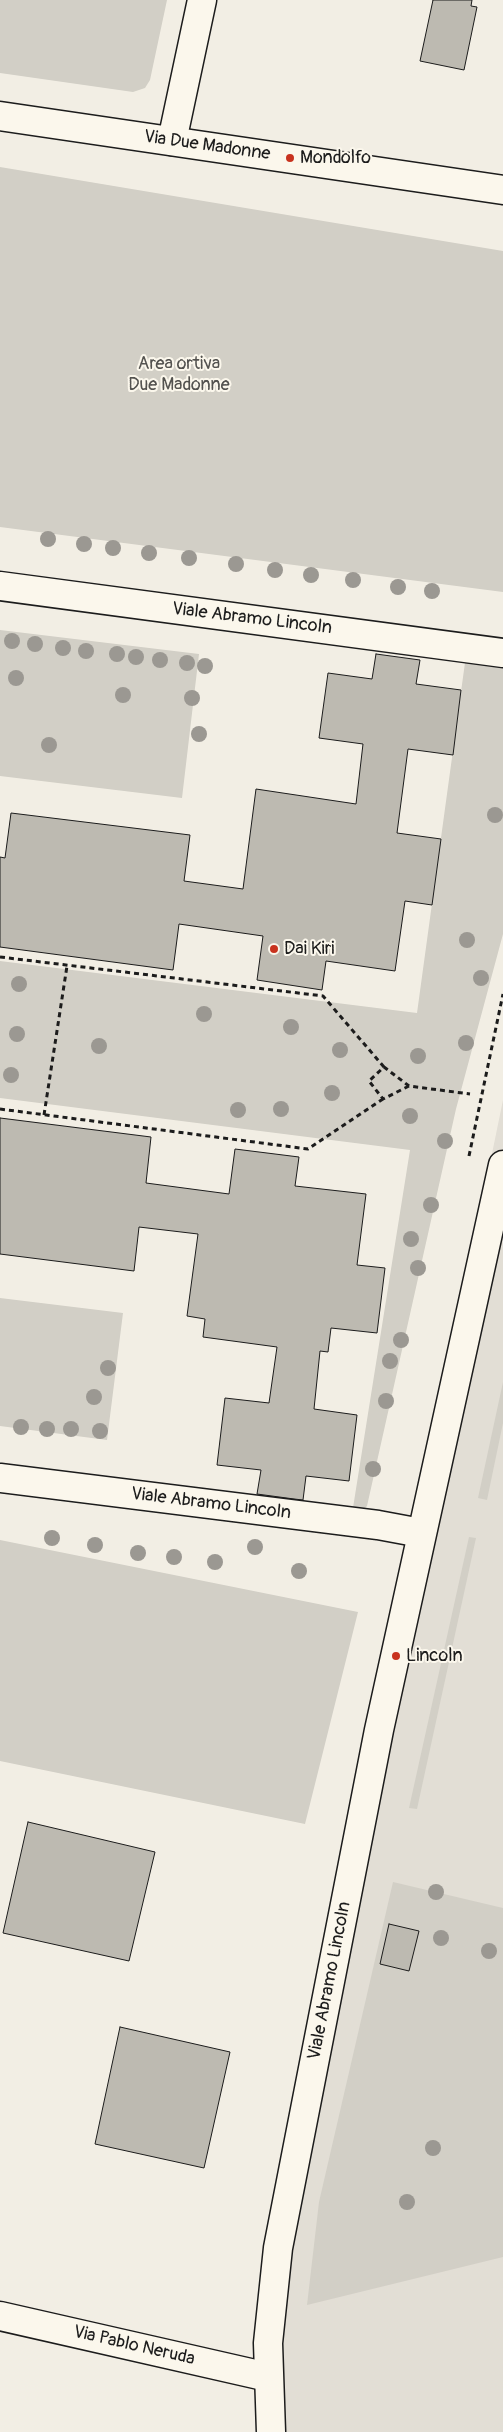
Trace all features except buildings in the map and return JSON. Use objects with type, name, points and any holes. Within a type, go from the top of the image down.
[{"type":"street","points":[[172,141],[202,0]]},
{"type":"street","name":"Via Due Madonne","points":[[0,116],[503,190]]},
{"type":"street","name":"Viale Abramo Lincoln","points":[[0,586],[503,652]]},
{"type":"street","name":"Viale Abramo Lincoln","points":[[272,2432],[268,2377],[270,2323],[278,2248],[378,1730],[503,1165]]},
{"type":"street","name":"Viale Abramo Lincoln","points":[[0,1478],[378,1525],[421,1533]]},
{"type":"street","name":"Via Pablo Neruda","points":[[0,2316],[268,2377]]},
{"type":"path","points":[[0,957],[323,996],[384,1067],[409,1086],[470,1094]]},
{"type":"path","points":[[44,1115],[67,966]]},
{"type":"path","points":[[383,1099],[369,1081],[384,1067]]},
{"type":"path","points":[[0,1109],[308,1149],[383,1099],[409,1086]]},
{"type":"shaded area","points":[[503,1100],[503,2432],[262,2432],[256,2324],[279,2173],[356,1816]]},
{"type":"green space","points":[[0,0],[167,0],[150,80],[145,88],[133,92],[0,73]]},
{"type":"green space","name":"Area ortiva Due Madonne","points":[[0,167],[503,251],[503,592],[0,527]]},
{"type":"green space","points":[[0,630],[199,654],[182,798],[0,776]]},
{"type":"green space","points":[[467,648],[503,653],[503,934],[456,1109],[367,1506],[359,1514],[352,1514],[410,1150],[0,1098],[0,961],[417,1013]]},
{"type":"green space","points":[[0,1298],[123,1313],[107,1440],[0,1426]]},
{"type":"green space","points":[[503,1382],[503,1423],[487,1500],[478,1498]]},
{"type":"green space","points":[[469,1537],[476,1538],[417,1809],[409,1808]]},
{"type":"green space","points":[[0,1540],[358,1612],[305,1824],[0,1761]]},
{"type":"green space","points":[[393,1882],[503,1908],[503,2257],[307,2305],[319,2202]]},
{"type":"place","name":"Mondolfo","points":[[290,158]]},
{"type":"place","name":"Dai Kiri","points":[[274,949]]},
{"type":"place","name":"Lincoln","points":[[396,1656]]}]
